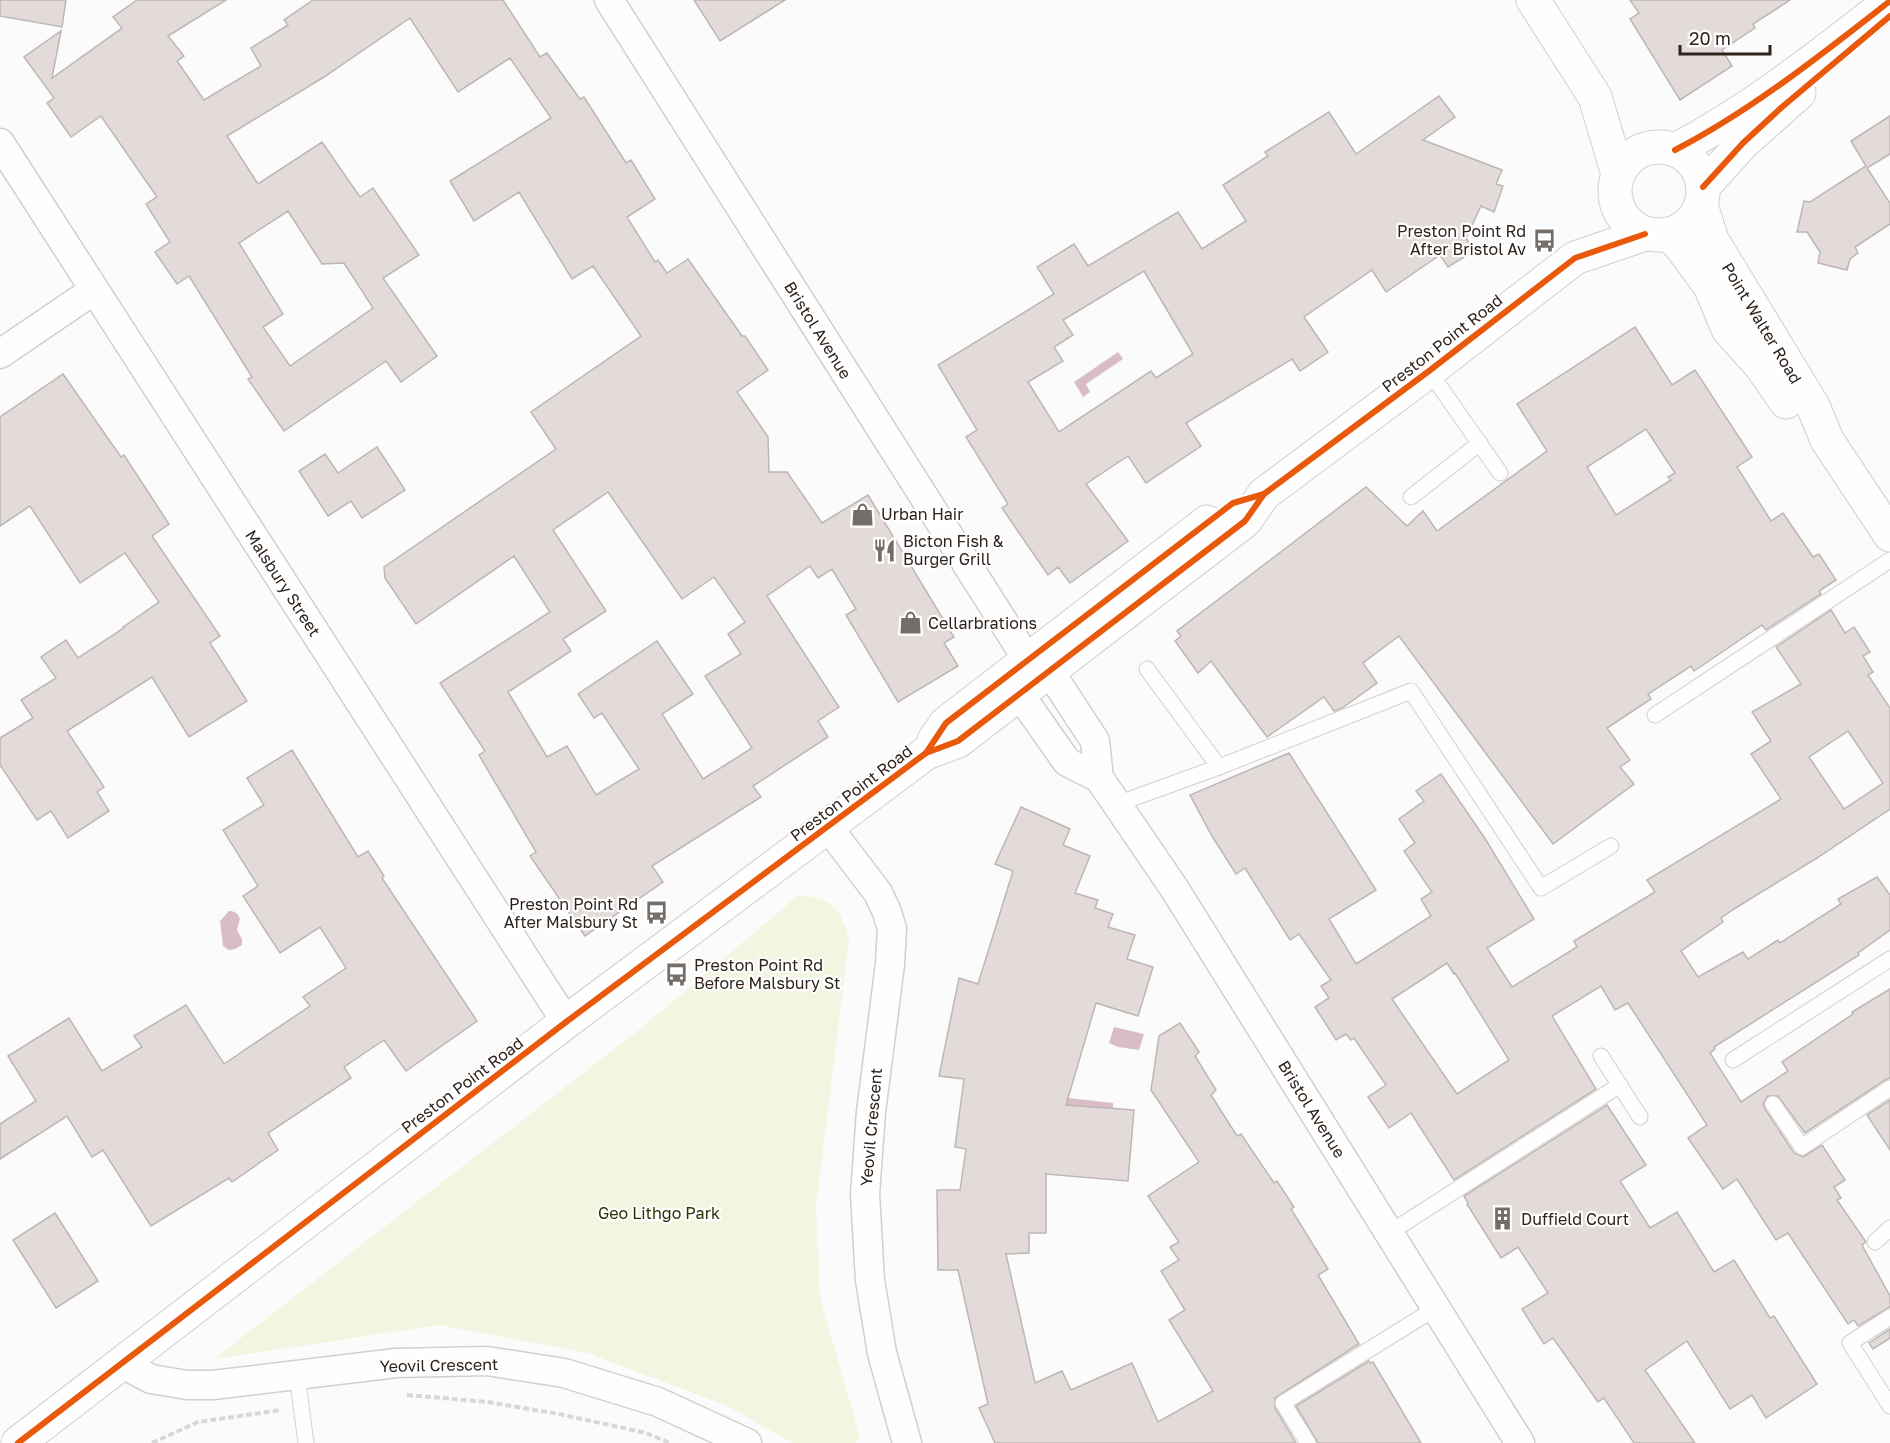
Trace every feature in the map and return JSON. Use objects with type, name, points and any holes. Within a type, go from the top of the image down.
[{"type":"main road","name":"Point Walter Road","points":[[1533,0],[1595,97],[1616,184],[1617,208],[1624,220],[1634,228],[1671,237],[1679,244],[1710,286],[1736,340],[1761,366],[1795,414],[1827,440]]},
{"type":"main road","points":[[1616,184],[1624,163],[1632,155],[1642,150],[1664,148],[1706,133],[1747,108],[1890,1]]},
{"type":"main road","points":[[1656,235],[1677,232],[1688,225],[1702,196],[1743,143],[1890,16]]},
{"type":"main road","name":"Point Walter Road","points":[[1595,97],[1664,148],[1686,156],[1694,164],[1700,175],[1702,196],[1712,240],[1814,406],[1827,440],[1890,535]]},
{"type":"main road","name":"Preston Point Road","points":[[1575,258],[1616,184]]},
{"type":"main road","name":"Preston Point Road","points":[[926,753],[946,723],[1039,666],[1245,522],[1264,494],[1575,258],[1656,235]]},
{"type":"main road","name":"Preston Point Road","points":[[18,1443],[566,1022],[926,753],[958,741],[1020,695],[1039,666]]},
{"type":"street","name":"Bristol Avenue","points":[[609,0],[1008,631],[1039,666],[1095,741],[1099,778],[1174,888],[1520,1443]]},
{"type":"street","name":"Malsbury Street","points":[[0,143],[566,1022]]},
{"type":"street","points":[[0,354],[94,290]]},
{"type":"street","points":[[1020,695],[1067,762],[1099,778]]},
{"type":"street","name":"Yeovil Crescent","points":[[828,827],[878,893],[892,929],[890,964],[871,1112],[866,1194],[870,1280],[882,1353],[907,1443]]},
{"type":"street","name":"Yeovil Crescent","points":[[121,1363],[151,1379],[187,1385],[213,1385],[396,1363],[488,1361],[564,1373],[658,1402],[747,1443]]},
{"type":"lane","points":[[1429,371],[1500,472]]},
{"type":"lane","points":[[1411,497],[1480,442]]},
{"type":"lane","points":[[1655,715],[1890,560]]},
{"type":"lane","points":[[1147,669],[1219,767]]},
{"type":"lane","points":[[1116,804],[1219,767],[1411,692],[1541,888],[1611,846]]},
{"type":"lane","points":[[1733,1060],[1890,958]]},
{"type":"lane","points":[[1601,1056],[1640,1117]]},
{"type":"lane","points":[[1389,1233],[1620,1085]]},
{"type":"lane","points":[[1773,1104],[1802,1148],[1890,1088]]},
{"type":"lane","points":[[1875,1242],[1890,1228]]},
{"type":"lane","points":[[1308,1443],[1283,1403],[1436,1308]]},
{"type":"lane","points":[[1890,1317],[1850,1343],[1890,1406]]},
{"type":"lane","points":[[297,1375],[306,1443]]},
{"type":"path","points":[[399,1394],[488,1402],[559,1414],[646,1433],[670,1443]]},
{"type":"path","points":[[152,1443],[198,1422],[302,1407]]},
{"type":"green space","name":"Geo Lithgo Park","points":[[799,895],[821,899],[834,907],[842,919],[849,940],[816,1207],[820,1298],[860,1437],[855,1443],[793,1443],[727,1406],[588,1353],[439,1325],[214,1359],[639,1030]]},
{"type":"shaded area","points":[[1118,352],[1123,359],[1086,384],[1090,392],[1083,397],[1074,382]]},
{"type":"shaded area","points":[[229,911],[236,913],[240,919],[237,930],[242,939],[242,945],[229,950],[223,946],[220,921]]},
{"type":"shaded area","points":[[1114,1027],[1144,1034],[1139,1050],[1118,1047],[1109,1043]]},
{"type":"shaded area","points":[[1042,1095],[1113,1103],[1113,1110],[1041,1105]]},
{"type":"building","points":[[0,0],[66,0],[62,27],[0,16]]},
{"type":"building","points":[[137,0],[226,0],[168,36],[184,56],[177,61],[204,100],[261,66],[251,48],[288,25],[284,20],[313,0],[503,0],[540,57],[547,53],[580,99],[584,97],[626,163],[631,160],[655,199],[627,217],[655,262],[658,260],[667,273],[688,259],[768,370],[737,392],[768,437],[769,472],[787,472],[822,523],[868,495],[954,637],[944,643],[958,666],[898,702],[846,615],[856,609],[832,569],[818,578],[810,566],[767,596],[839,707],[818,721],[828,737],[753,786],[761,797],[652,866],[663,882],[585,936],[530,856],[536,852],[479,755],[485,751],[440,683],[550,612],[514,556],[416,624],[385,578],[384,567],[556,449],[531,412],[641,336],[593,266],[572,279],[519,192],[474,221],[450,181],[551,118],[510,58],[458,92],[410,18],[324,77],[227,136],[258,184],[322,142],[360,197],[373,188],[419,255],[383,278],[437,356],[401,382],[386,361],[284,431],[248,379],[252,377],[189,276],[177,284],[155,252],[170,242],[146,204],[157,197],[101,116],[71,137],[47,103],[54,98],[24,57],[61,31],[52,78],[122,28],[113,17]],"holes":[[[288,211],[322,264],[344,263],[373,308],[290,366],[263,327],[283,314],[239,243]],[[608,492],[682,599],[714,577],[745,622],[728,634],[741,654],[705,676],[752,748],[703,779],[662,714],[693,694],[657,641],[578,694],[594,718],[602,713],[639,769],[596,795],[567,746],[547,757],[508,692],[571,651],[563,639],[606,611],[553,530]]]},
{"type":"building","points":[[694,0],[785,0],[720,41]]},
{"type":"building","points":[[1630,0],[1790,0],[1753,24],[1755,28],[1722,50],[1732,66],[1680,100],[1630,19],[1639,13]]},
{"type":"building","points":[[1439,96],[1455,117],[1423,140],[1502,170],[1496,184],[1503,186],[1494,212],[1481,206],[1466,238],[1474,251],[1448,267],[1440,255],[1386,292],[1372,270],[1304,317],[1328,352],[1300,371],[1292,359],[1186,423],[1201,446],[1146,483],[1128,456],[1086,484],[1128,541],[1070,583],[1058,567],[1048,575],[1002,508],[1008,504],[966,437],[977,430],[938,365],[1054,294],[1037,267],[1074,244],[1088,266],[1178,212],[1202,249],[1246,221],[1223,185],[1268,156],[1265,152],[1329,112],[1356,154]],"holes":[[[1144,271],[1193,354],[1156,378],[1151,371],[1059,432],[1028,382],[1063,361],[1054,347],[1073,335],[1063,320]]]},
{"type":"building","points":[[1890,116],[1890,154],[1867,168],[1890,203],[1890,224],[1855,247],[1858,253],[1850,259],[1847,270],[1818,263],[1820,252],[1807,232],[1797,232],[1804,201],[1810,202],[1866,166],[1851,141]]},
{"type":"building","points":[[1635,327],[1672,385],[1695,370],[1752,457],[1737,467],[1771,521],[1783,513],[1813,557],[1819,554],[1836,580],[1819,591],[1821,594],[1766,630],[1762,625],[1694,671],[1691,666],[1648,694],[1651,699],[1607,728],[1630,760],[1620,767],[1634,784],[1553,844],[1399,636],[1363,663],[1377,683],[1342,708],[1334,711],[1324,697],[1267,737],[1211,661],[1198,673],[1175,641],[1181,636],[1177,631],[1366,487],[1407,526],[1423,511],[1437,531],[1547,451],[1517,404]],"holes":[[[1646,429],[1675,473],[1668,477],[1671,480],[1616,515],[1587,467]]]},
{"type":"building","points":[[63,374],[121,457],[124,455],[169,524],[152,536],[220,636],[210,643],[247,701],[189,737],[152,677],[67,731],[104,787],[97,792],[109,811],[68,838],[51,811],[37,820],[0,765],[0,738],[33,718],[21,700],[56,678],[41,657],[66,640],[78,658],[159,602],[125,553],[80,583],[30,506],[0,526],[0,417]]},
{"type":"building","points":[[377,447],[405,490],[362,518],[351,501],[328,516],[299,471],[325,454],[338,473]]},
{"type":"building","points":[[1831,610],[1845,633],[1854,627],[1870,652],[1863,656],[1873,672],[1868,675],[1890,708],[1890,809],[1817,858],[1734,909],[1721,918],[1723,922],[1681,951],[1698,977],[1743,952],[1748,959],[1778,940],[1780,943],[1841,904],[1838,899],[1877,877],[1890,895],[1890,930],[1858,953],[1859,955],[1714,1047],[1715,1049],[1710,1053],[1741,1102],[1788,1071],[1782,1062],[1853,1014],[1852,1012],[1890,989],[1890,1078],[1805,1133],[1778,1096],[1768,1096],[1763,1104],[1794,1153],[1803,1157],[1822,1145],[1845,1180],[1834,1187],[1841,1198],[1837,1200],[1866,1242],[1862,1245],[1890,1296],[1890,1307],[1858,1326],[1854,1320],[1848,1324],[1788,1233],[1776,1240],[1737,1179],[1723,1189],[1688,1138],[1707,1125],[1628,1003],[1615,1010],[1601,986],[1552,1016],[1596,1089],[1454,1180],[1411,1113],[1389,1128],[1368,1097],[1386,1085],[1354,1038],[1351,1040],[1346,1034],[1336,1040],[1315,1007],[1329,998],[1321,986],[1331,980],[1299,934],[1290,940],[1245,868],[1236,874],[1190,795],[1289,753],[1376,890],[1329,919],[1356,964],[1431,916],[1421,899],[1432,892],[1404,851],[1415,843],[1399,819],[1424,801],[1416,791],[1441,774],[1486,840],[1534,919],[1487,948],[1512,987],[1577,947],[1574,941],[1655,892],[1647,880],[1781,799],[1751,754],[1771,741],[1752,712],[1801,684],[1776,647]],"holes":[[[1848,731],[1883,783],[1844,809],[1809,757]],[[1447,963],[1509,1060],[1457,1094],[1392,999]]]},
{"type":"building","points":[[292,750],[358,857],[368,851],[384,876],[382,878],[477,1021],[406,1071],[384,1040],[344,1067],[351,1078],[268,1133],[278,1150],[232,1182],[229,1178],[151,1226],[103,1150],[92,1157],[67,1116],[0,1159],[0,1124],[36,1101],[8,1056],[69,1018],[102,1071],[142,1047],[134,1036],[186,1005],[224,1064],[310,1006],[303,997],[346,968],[320,927],[280,953],[243,896],[258,886],[223,830],[264,805],[247,778]]},
{"type":"building","points":[[1021,807],[1070,829],[1063,845],[1090,856],[1075,893],[1098,900],[1095,908],[1113,914],[1108,927],[1135,935],[1127,959],[1153,967],[1138,1016],[1096,1003],[1066,1105],[1134,1110],[1128,1181],[1046,1174],[1046,1233],[1029,1233],[1029,1253],[1006,1254],[1035,1383],[1062,1371],[1071,1390],[1132,1363],[1158,1422],[1213,1391],[1169,1320],[1185,1310],[1161,1271],[1179,1260],[1170,1247],[1179,1242],[1148,1196],[1199,1162],[1151,1090],[1159,1036],[1180,1023],[1199,1052],[1195,1056],[1216,1090],[1211,1095],[1237,1136],[1241,1134],[1274,1183],[1277,1181],[1294,1207],[1291,1209],[1328,1269],[1318,1275],[1359,1344],[1275,1398],[1275,1408],[1296,1443],[995,1443],[979,1408],[988,1404],[958,1270],[938,1270],[937,1190],[960,1190],[966,1149],[955,1147],[964,1079],[939,1076],[959,978],[978,984],[1013,871],[995,864]]},
{"type":"building","points":[[1890,1100],[1890,1150],[1867,1115]]},
{"type":"building","points":[[1607,1105],[1646,1165],[1620,1181],[1650,1228],[1677,1212],[1714,1272],[1734,1260],[1770,1318],[1774,1316],[1817,1384],[1766,1418],[1752,1395],[1730,1409],[1687,1341],[1645,1370],[1695,1443],[1634,1443],[1604,1398],[1598,1402],[1553,1338],[1544,1344],[1522,1309],[1548,1293],[1518,1247],[1501,1258],[1467,1204],[1464,1196]]},
{"type":"building","points":[[55,1213],[98,1281],[56,1308],[13,1240]]},
{"type":"building","points":[[1890,1329],[1890,1338],[1873,1349],[1869,1343]]},
{"type":"building","points":[[1369,1361],[1373,1362],[1421,1443],[1318,1443],[1296,1406]]},
{"type":"cycle path","points":[[1675,150],[1759,99],[1890,1]]},
{"type":"cycle path","points":[[1703,187],[1743,143],[1782,107],[1890,16]]},
{"type":"cycle path","points":[[18,1443],[566,1022],[926,753],[958,741],[1245,521],[1264,494],[1575,258],[1645,234]]},
{"type":"cycle path","points":[[926,753],[946,723],[1233,503],[1264,494]]},
{"type":"place","name":"Preston Point Rd After Bristol Av","points":[[1544,240]]},
{"type":"place","name":"Urban Hair","points":[[863,514]]},
{"type":"place","name":"Bicton Fish & Burger Grill","points":[[885,550]]},
{"type":"place","name":"Cellarbrations","points":[[910,623]]},
{"type":"place","name":"Preston Point Rd After Malsbury St","points":[[656,913]]},
{"type":"place","name":"Preston Point Rd Before Malsbury St","points":[[676,974]]},
{"type":"place","name":"Duffield Court","points":[[1503,1219]]}]
